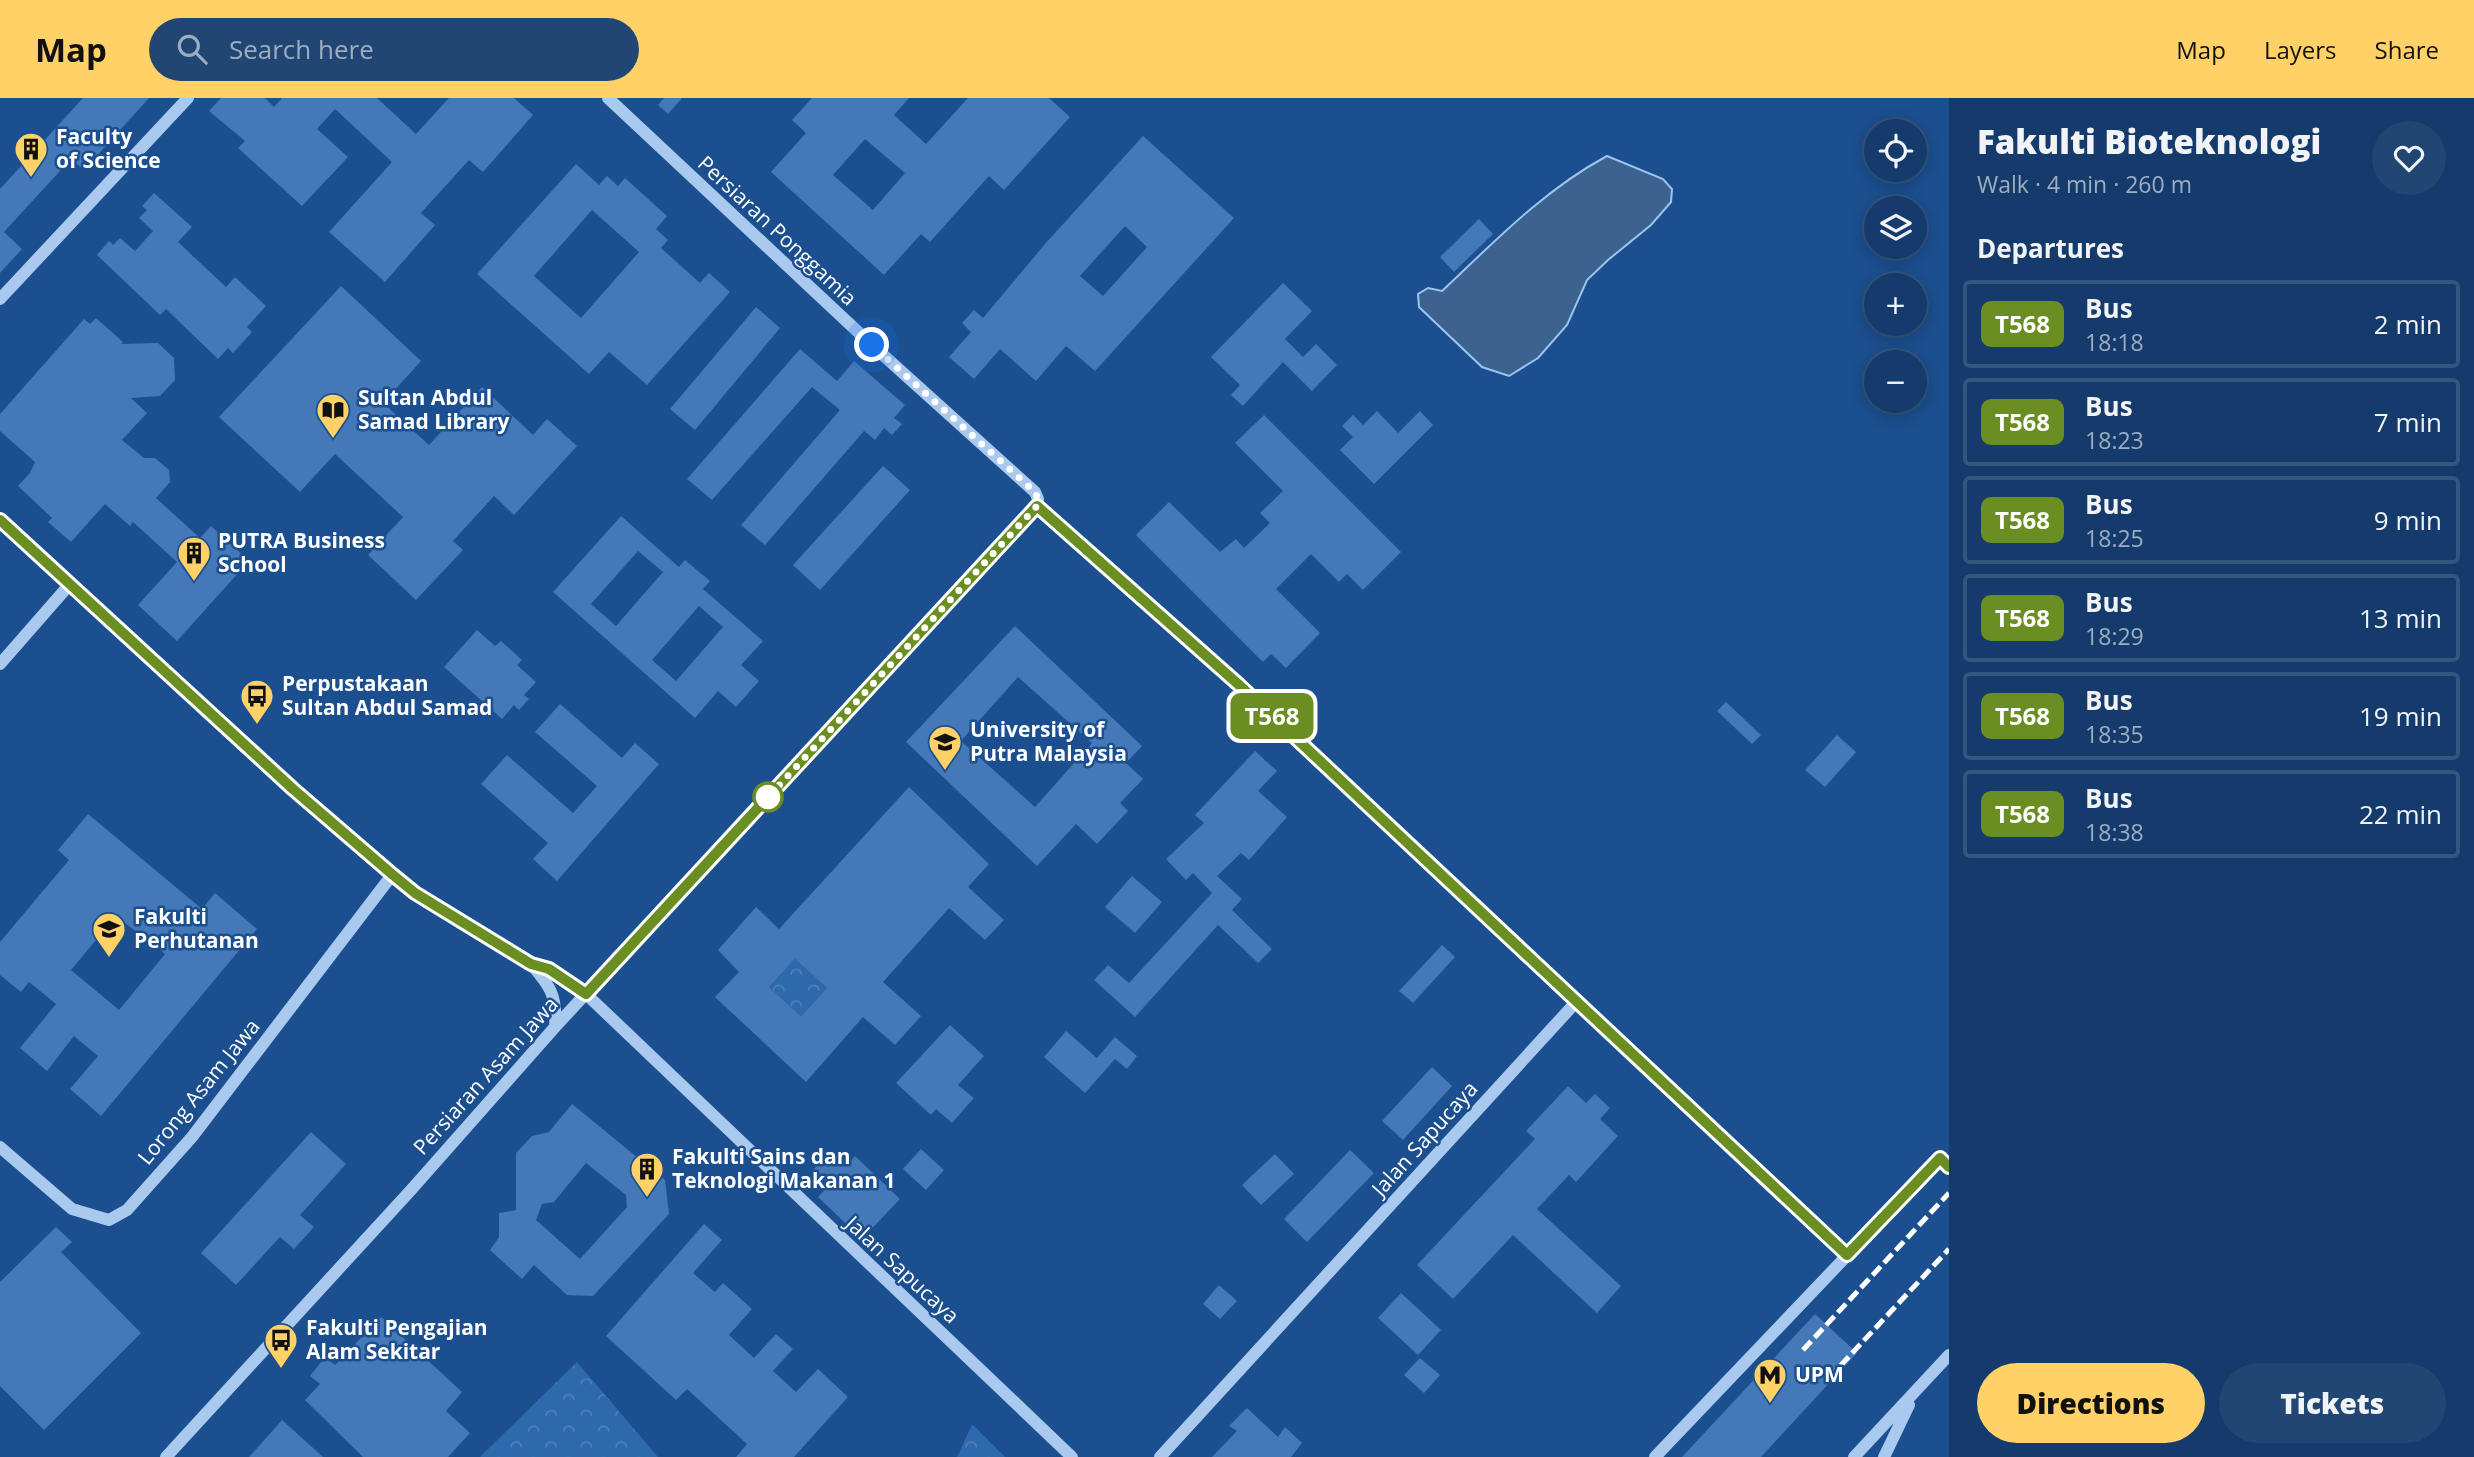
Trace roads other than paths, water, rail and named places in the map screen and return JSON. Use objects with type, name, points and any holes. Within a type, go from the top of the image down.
[{"type":"street","points":[[0,299],[188,98]]},
{"type":"street","name":"Persiaran Ponggamia","points":[[608,98],[778,258],[1035,492],[1037,506],[1238,684],[1847,1255]]},
{"type":"street","name":"Persiaran Asam Jawa","points":[[166,1457],[411,1190],[555,1027],[1037,506]]},
{"type":"street","points":[[0,520],[293,789],[393,875],[415,893],[531,964],[551,988],[555,1003],[555,1027]]},
{"type":"street","points":[[0,664],[70,584]]},
{"type":"street","name":"Lorong Asam Jawa","points":[[0,1147],[72,1209],[109,1220],[127,1210],[192,1137],[393,875]]},
{"type":"street","name":"Jalan Sapucaya","points":[[531,964],[549,969],[586,994],[1072,1457]]},
{"type":"street","name":"Jalan Sapucaya","points":[[1160,1457],[1577,1001]]},
{"type":"street","points":[[1656,1457],[1940,1158],[1949,1167]]},
{"type":"street","points":[[1854,1457],[1947,1361]]},
{"type":"street","points":[[1884,1457],[1913,1395]]},
{"type":"street","points":[[1847,1457],[1877,1433]]},
{"type":"railway","points":[[1803,1350],[1949,1193]]},
{"type":"railway","points":[[1829,1378],[1949,1249]]},
{"type":"place","name":"Faculty of Science","points":[[31,179]]},
{"type":"place","name":"Sultan Abdul Samad Library","points":[[333,440]]},
{"type":"place","name":"PUTRA Business School","points":[[194,583]]},
{"type":"place","name":"Perpustakaan Sultan Abdul Samad","points":[[257,726]]},
{"type":"place","name":"University of Putra Malaysia","points":[[945,772]]},
{"type":"place","name":"Fakulti Perhutanan","points":[[109,959]]},
{"type":"place","name":"Fakulti Sains dan Teknologi Makanan 1","points":[[647,1199]]},
{"type":"place","name":"Fakulti Pengajian Alam Sekitar","points":[[281,1370]]},
{"type":"place","name":"UPM","points":[[1770,1405]]}]
